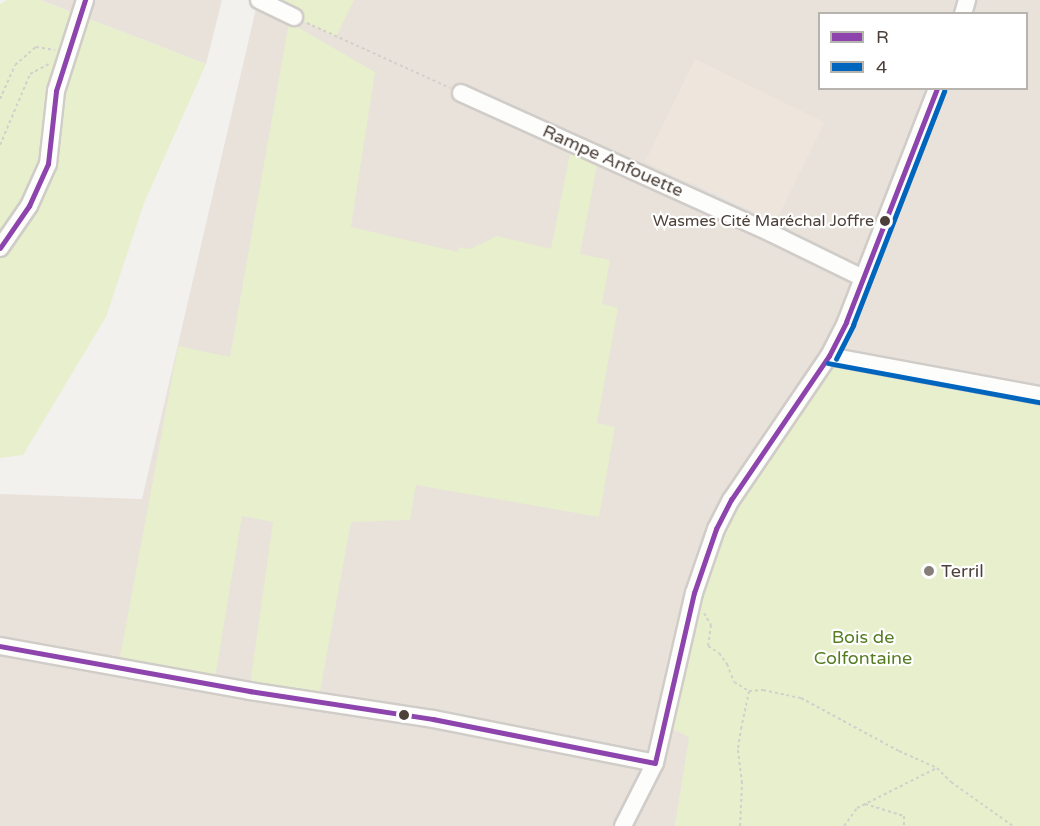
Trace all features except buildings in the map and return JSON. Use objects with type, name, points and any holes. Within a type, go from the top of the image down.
[{"type":"street","points":[[0,248],[28,206],[48,164],[56,91],[85,0]]},
{"type":"street","points":[[259,0],[294,17]]},
{"type":"street","points":[[623,826],[655,763],[694,593],[716,529],[730,500],[829,356],[863,278],[936,90]]},
{"type":"street","name":"Rampe Anfouette","points":[[460,93],[760,228],[863,278]]},
{"type":"street","points":[[829,356],[1040,395]]},
{"type":"street","points":[[0,646],[238,689],[433,719],[655,763]]},
{"type":"path","points":[[294,17],[460,93]]},
{"type":"path","points":[[0,99],[15,65],[36,47],[56,50],[64,60],[30,74],[0,145]]},
{"type":"path","points":[[694,593],[711,625],[708,646],[723,659],[734,682],[749,691],[762,690],[801,698],[899,751],[937,768],[951,782],[1013,826]]},
{"type":"path","points":[[740,826],[742,783],[738,748],[749,691]]},
{"type":"path","points":[[844,826],[857,808],[937,768]]},
{"type":"path","points":[[865,804],[904,816],[904,826]]},
{"type":"shaded area","points":[[40,0],[222,0],[206,64]]},
{"type":"shaded area","points":[[258,0],[1040,0],[1040,396],[671,728],[690,737],[675,826],[0,826],[0,494],[142,499]]},
{"type":"shaded area","points":[[695,59],[824,122],[774,225],[645,161]]},
{"type":"shaded area","points":[[691,183],[776,223],[771,235],[686,195]]},
{"type":"green space","points":[[7,0],[40,0],[206,64],[144,203],[106,317],[23,455],[0,458],[0,4]]},
{"type":"green space","points":[[259,0],[354,0],[336,37]]},
{"type":"green space","points":[[289,22],[375,72],[351,227],[458,252],[459,247],[470,249],[497,236],[551,249],[572,143],[599,155],[580,254],[610,260],[602,304],[618,308],[597,423],[615,427],[599,517],[416,485],[410,520],[351,522],[320,692],[250,685],[273,522],[242,516],[215,678],[120,657],[178,346],[230,357]]},
{"type":"green space","name":"Bois de Colfontaine","points":[[829,356],[1040,395],[1040,826],[675,826],[689,737],[663,724],[731,500],[785,440]]},
{"type":"transit line","name":"R","points":[[0,248],[29,206],[48,164],[56,91],[85,0]]},
{"type":"transit line","name":"R","points":[[655,763],[694,593],[716,529],[731,500],[829,356],[846,322],[936,90]]},
{"type":"transit line","name":"4","points":[[836,359],[853,325],[944,91]]},
{"type":"transit line","name":"4","points":[[828,363],[1039,402]]},
{"type":"transit line","name":"R","points":[[0,646],[250,691],[433,719],[655,763]]},
{"type":"place","name":"Wasmes Cité Maréchal Joffre","points":[[885,221]]},
{"type":"place","name":"Terril","points":[[929,571]]}]
